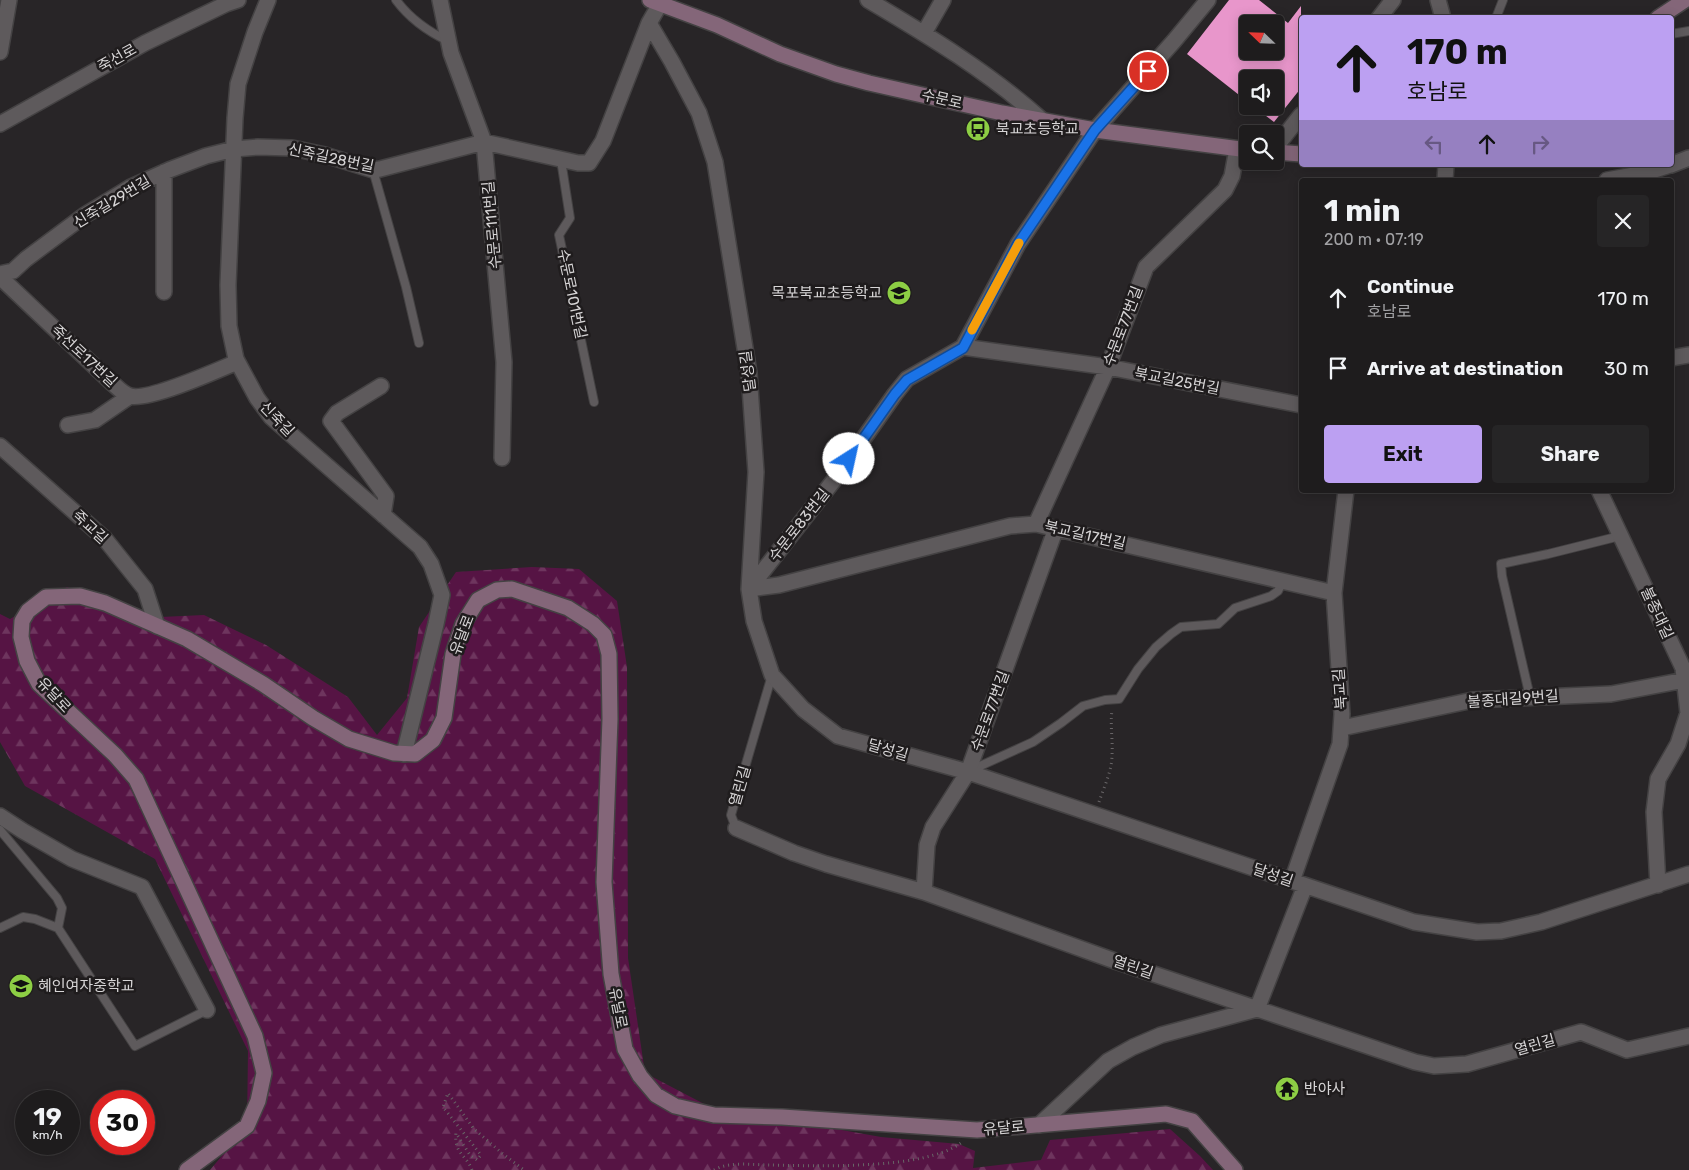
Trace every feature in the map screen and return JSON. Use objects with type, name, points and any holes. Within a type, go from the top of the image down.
[{"type":"street","points":[[0,52],[9,0]]},
{"type":"street","name":"죽선로","points":[[0,124],[145,43],[238,0]]},
{"type":"street","name":"신죽길","points":[[268,0],[238,84],[228,293],[229,326],[238,362],[257,398],[271,417],[420,547],[431,564],[442,595],[404,754]]},
{"type":"street","name":"수문로111번길","points":[[440,0],[451,53],[484,142],[504,362],[502,458]]},
{"type":"street","points":[[868,0],[924,33],[1014,95],[1042,120]]},
{"type":"street","points":[[924,33],[943,0]]},
{"type":"street","points":[[963,348],[1018,244],[1095,130],[1208,0]]},
{"type":"street","points":[[1381,15],[1393,0]]},
{"type":"street","points":[[1438,0],[1442,15]]},
{"type":"street","points":[[1662,15],[1685,0]]},
{"type":"street","points":[[484,142],[562,160],[589,163],[603,141],[658,1]]},
{"type":"street","name":"수문로","points":[[658,1],[780,54],[836,74],[971,106],[1095,130],[1239,150]]},
{"type":"street","name":"달성길","points":[[649,23],[699,113],[715,162],[750,382],[756,472],[749,589],[754,621],[772,675],[803,709],[838,736],[968,772],[1414,922],[1477,932],[1501,931],[1541,922],[1689,874]]},
{"type":"street","points":[[1284,137],[1299,118]]},
{"type":"street","name":"신죽길28번길","points":[[234,149],[258,147],[292,148],[325,155],[373,170],[484,142]]},
{"type":"street","name":"신죽길29번길","points":[[0,274],[14,271],[26,259],[78,221],[123,192],[164,172],[206,156],[234,149]]},
{"type":"street","points":[[1284,153],[1299,154]]},
{"type":"street","name":"수문로77번길","points":[[1036,524],[1108,367],[1146,267],[1225,190],[1239,158]]},
{"type":"street","points":[[1674,163],[1689,158]]},
{"type":"street","points":[[1618,178],[1645,173],[1662,167]]},
{"type":"street","points":[[164,172],[164,292]]},
{"type":"street","name":"죽선로17번길","points":[[0,277],[111,382],[130,396],[154,393],[238,362]]},
{"type":"street","name":"수문로83번길","points":[[749,589],[838,475],[907,380],[963,348]]},
{"type":"street","name":"북교길25번길","points":[[963,348],[1108,367],[1299,405]]},
{"type":"street","points":[[1674,358],[1689,355]]},
{"type":"street","points":[[381,386],[337,413],[331,421],[386,496],[383,515]]},
{"type":"street","points":[[68,425],[95,420],[130,396]]},
{"type":"street","name":"죽교길","points":[[0,446],[105,539],[145,589],[157,626]]},
{"type":"street","name":"북교길","points":[[1257,1009],[1299,884],[1340,744],[1342,728],[1334,593],[1346,493]]},
{"type":"street","name":"불종대길","points":[[1600,493],[1683,668],[1685,680],[1688,713],[1678,744],[1658,779],[1654,812],[1658,885]]},
{"type":"street","name":"북교길17번길","points":[[749,589],[779,585],[1010,526],[1036,524],[1334,593]]},
{"type":"street","name":"수문로77번길","points":[[924,892],[926,845],[933,827],[968,772],[1056,528]]},
{"type":"street","name":"유달로","points":[[187,1170],[247,1126],[258,1101],[264,1073],[255,1036],[136,779],[115,755],[39,684],[27,661],[21,637],[22,621],[28,610],[46,597],[80,596],[105,603],[187,639],[264,684],[313,718],[349,739],[394,753],[404,754],[415,754],[433,740],[444,718],[453,654],[463,624],[478,600],[497,590],[512,589],[568,608],[593,624],[604,635],[609,654],[610,719],[604,882],[611,974],[625,1049],[640,1076],[656,1095],[676,1106],[714,1115],[782,1117],[977,1130],[1166,1114],[1192,1121],[1235,1170]]},
{"type":"street","name":"불종대길9번길","points":[[1342,728],[1473,700],[1611,694],[1685,680]]},
{"type":"street","points":[[0,816],[72,859],[142,887],[207,1010]]},
{"type":"street","name":"열린길","points":[[736,828],[794,853],[924,892],[1115,961],[1414,1062],[1434,1066],[1467,1064],[1581,1032],[1627,1050],[1689,1036]]},
{"type":"street","points":[[1039,1125],[1108,1061],[1134,1047],[1169,1033],[1257,1009]]},
{"type":"lane","points":[[396,0],[408,15],[419,24],[448,41]]},
{"type":"lane","points":[[1497,15],[1503,0]]},
{"type":"lane","points":[[1674,33],[1689,30]]},
{"type":"lane","name":"수문로101번길","points":[[562,160],[570,218],[559,235],[594,402]]},
{"type":"lane","points":[[373,170],[406,287],[419,343]]},
{"type":"lane","points":[[1530,697],[1502,576],[1501,564],[1620,536]]},
{"type":"lane","points":[[968,772],[1033,742],[1083,706],[1105,700],[1119,699],[1138,669],[1156,647],[1171,634],[1181,627],[1218,624],[1236,608],[1271,596],[1278,591],[1283,581]]},
{"type":"lane","name":"열린길","points":[[736,828],[731,815],[772,675]]},
{"type":"lane","points":[[0,830],[57,898],[62,908],[58,928]]},
{"type":"lane","points":[[0,928],[23,917],[35,919],[58,928],[134,1046],[207,1010]]},
{"type":"path","points":[[1094,815],[1109,773],[1112,757],[1110,724],[1112,710],[1119,699]]},
{"type":"path","points":[[472,1170],[470,1164],[458,1152],[455,1141],[456,1133],[470,1155],[477,1160],[481,1155],[443,1107],[448,1093],[474,1129],[524,1170]]},
{"type":"path","points":[[714,1170],[721,1166],[747,1164],[803,1168],[862,1167],[922,1159],[953,1150],[977,1130]]},
{"type":"green space","points":[[532,567],[579,569],[617,601],[627,667],[628,958],[645,1073],[708,1106],[881,1137],[959,1144],[975,1151],[973,1168],[1041,1160],[1050,1140],[1170,1129],[1213,1170],[210,1170],[247,1126],[248,1051],[155,859],[25,786],[0,742],[0,614],[10,619],[67,587],[139,618],[204,615],[266,645],[348,697],[377,735],[407,698],[419,627],[456,572]]},
{"type":"building","points":[[1229,0],[1259,0],[1278,15],[1239,15],[1239,60],[1284,60],[1284,20],[1288,23],[1301,6],[1301,15],[1299,15],[1299,91],[1284,109],[1284,70],[1239,70],[1239,95],[1187,54]]},
{"type":"building","points":[[1265,115],[1280,115],[1274,122]]},
{"type":"slow traffic","points":[[972,330],[1019,243]]},
{"type":"place","name":"북교초등학교","points":[[978,129]]},
{"type":"place","name":"목포북교초등학교","points":[[899,293]]},
{"type":"place","name":"혜인여자중학교","points":[[21,986]]},
{"type":"place","name":"반야사","points":[[1287,1089]]},
{"type":"route","points":[[849,459],[907,380],[963,348],[1018,244],[1095,130],[1148,71]]}]
